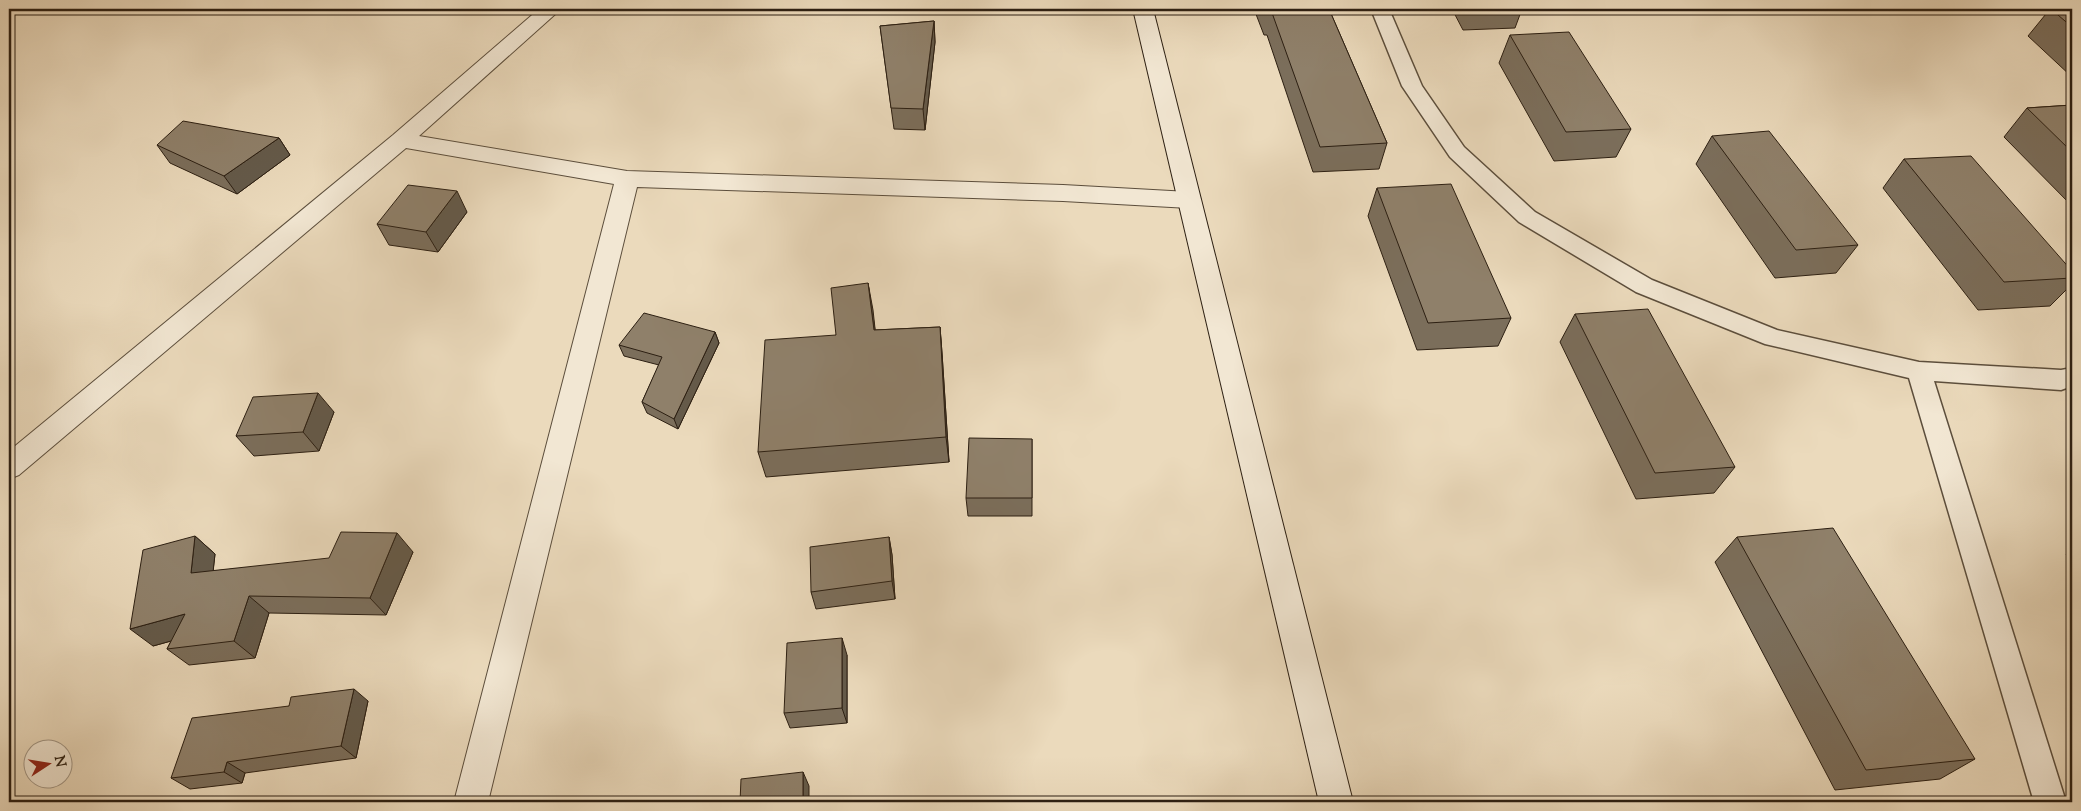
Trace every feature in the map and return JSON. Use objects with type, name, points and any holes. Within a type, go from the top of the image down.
[{"type":"street","points":[[9,468],[401,140],[551,9]]},
{"type":"street","points":[[1143,9],[1336,802]]},
{"type":"street","points":[[401,140],[627,179],[1189,200]]},
{"type":"street","points":[[471,802],[627,179]]},
{"type":"lane","points":[[1380,9],[1412,86],[1457,152],[1528,217],[1644,286],[1773,338],[1919,371],[2061,380],[2072,378]]},
{"type":"lane","points":[[1919,371],[2050,802]]},
{"type":"building","points":[[1268,9],[1329,9],[1387,143],[1320,147],[1271,10]]},
{"type":"building","points":[[2051,9],[2072,9],[2072,27]]},
{"type":"building","points":[[934,21],[923,109],[891,108],[880,26]]},
{"type":"building","points":[[1569,32],[1631,129],[1566,132],[1510,35]]},
{"type":"building","points":[[2072,105],[2072,152],[2027,108]]},
{"type":"building","points":[[183,121],[279,138],[224,176],[157,145]]},
{"type":"building","points":[[1769,131],[1858,245],[1796,250],[1712,136]]},
{"type":"building","points":[[1971,156],[2072,271],[2072,278],[2004,282],[1904,159]]},
{"type":"building","points":[[1451,184],[1511,318],[1428,323],[1377,188]]},
{"type":"building","points":[[408,185],[457,191],[426,232],[377,224]]},
{"type":"building","points":[[868,283],[874,330],[940,327],[946,437],[758,452],[765,340],[836,335],[831,288]]},
{"type":"building","points":[[1648,309],[1735,467],[1655,473],[1575,314]]},
{"type":"building","points":[[644,313],[715,332],[674,419],[642,402],[662,357],[619,345]]},
{"type":"building","points":[[318,393],[303,432],[236,436],[253,397]]},
{"type":"building","points":[[969,438],[1032,439],[1032,498],[966,498]]},
{"type":"building","points":[[1833,528],[1975,759],[1866,770],[1737,537]]},
{"type":"building","points":[[341,532],[397,533],[370,598],[249,596],[234,641],[167,649],[185,614],[130,629],[143,550],[195,536],[191,573],[329,558]]},
{"type":"building","points":[[889,537],[892,581],[811,592],[810,547]]},
{"type":"building","points":[[842,638],[842,708],[784,713],[787,643]]},
{"type":"building","points":[[354,689],[341,746],[227,762],[224,772],[171,778],[192,718],[289,706],[291,697]]},
{"type":"building","points":[[803,772],[803,802],[740,802],[741,779]]}]
